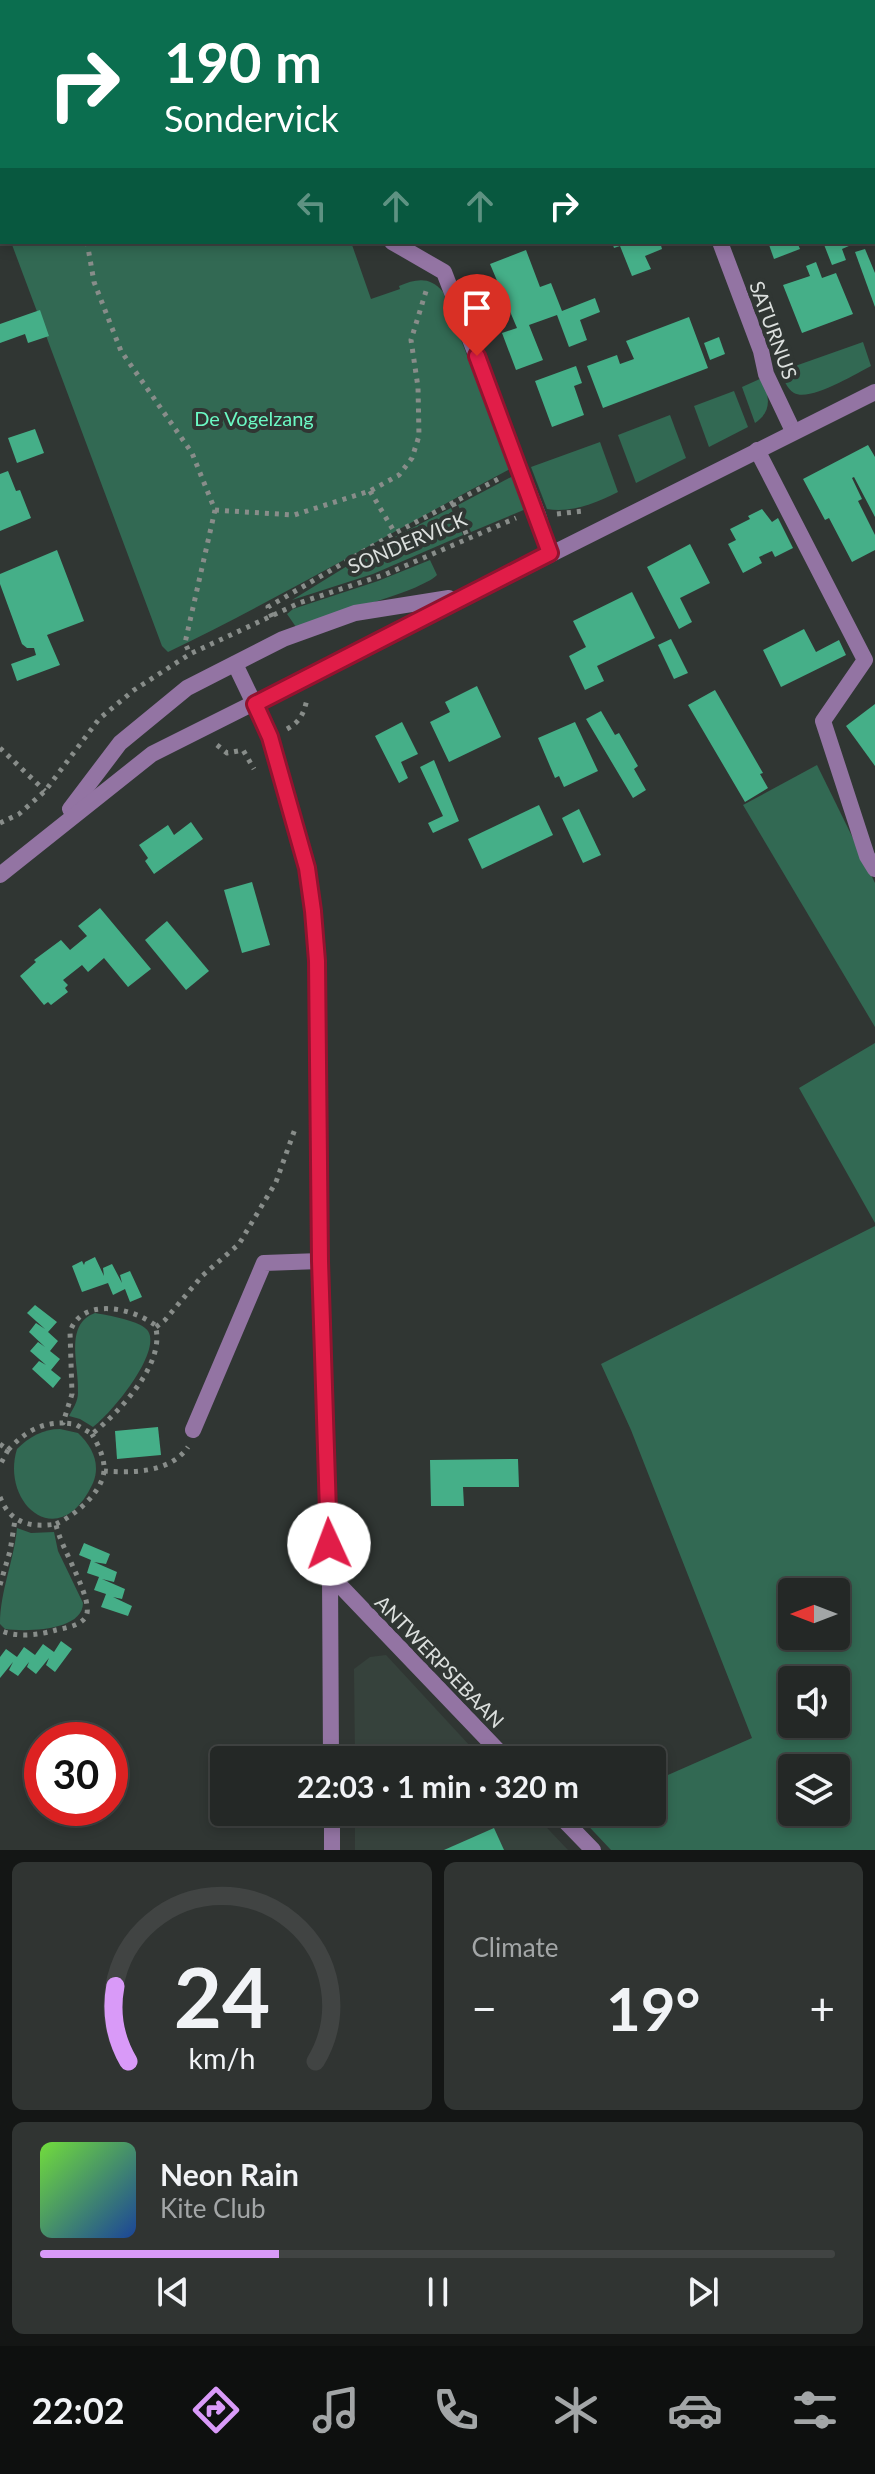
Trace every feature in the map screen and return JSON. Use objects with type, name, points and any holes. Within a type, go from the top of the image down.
[{"type":"street","points":[[396,244],[444,272],[550,553]]},
{"type":"street","name":"SATURNUS","points":[[721,244],[761,351],[766,374],[793,431]]},
{"type":"street","points":[[0,875],[152,754],[875,392]]},
{"type":"street","points":[[757,450],[865,660],[823,721],[867,856],[875,869]]},
{"type":"street","points":[[57,827],[120,743],[187,688],[283,639],[355,613],[465,596]]},
{"type":"street","points":[[235,664],[270,737],[307,868],[317,961],[331,1746]]},
{"type":"street","points":[[193,1430],[264,1263],[320,1261]]},
{"type":"street","name":"ANTWERPSEBAAN","points":[[330,1575],[494,1746]]},
{"type":"street","points":[[332,1826],[332,1850]]},
{"type":"street","points":[[570,1826],[593,1850]]},
{"type":"path","points":[[87,244],[94,282],[121,351],[192,453],[215,510],[185,643],[190,654]]},
{"type":"path","points":[[215,510],[294,515],[370,491],[399,475],[412,458],[419,436],[418,387],[411,340],[435,266]]},
{"type":"path","points":[[271,615],[268,607],[395,533],[520,467]]},
{"type":"path","points":[[370,491],[395,533]]},
{"type":"path","points":[[453,503],[468,538]]},
{"type":"path","name":"SONDERVICK","points":[[0,823],[19,814],[45,791],[99,719],[134,690],[190,654],[299,603],[386,574],[514,518],[589,510]]},
{"type":"path","points":[[175,665],[187,688]]},
{"type":"path","points":[[295,725],[303,714],[307,697]]},
{"type":"path","points":[[203,727],[215,744],[227,753],[243,750],[257,774]]},
{"type":"path","points":[[0,748],[45,791]]},
{"type":"path","points":[[156,1327],[202,1276],[239,1244],[276,1182],[300,1112],[319,1111]]},
{"type":"path","points":[[63,1423],[72,1394],[70,1332],[73,1323],[80,1315],[97,1308],[145,1318],[156,1327],[157,1342],[147,1371],[121,1408],[92,1434]]},
{"type":"path","points":[[0,1465],[19,1438],[35,1427],[63,1423],[75,1424],[92,1434],[103,1458],[104,1471],[101,1482],[84,1504],[56,1524],[36,1525],[15,1520],[0,1497]]},
{"type":"path","points":[[104,1471],[132,1471],[168,1464],[184,1452],[193,1430]]},
{"type":"path","points":[[0,1444],[8,1450]]},
{"type":"path","points":[[0,1585],[15,1520]]},
{"type":"path","points":[[0,1630],[24,1634],[51,1632],[87,1617],[89,1606],[64,1551],[56,1524]]},
{"type":"shaded area","points":[[386,1655],[470,1746],[355,1746],[354,1669],[370,1657]]},
{"type":"shaded area","points":[[355,1826],[545,1826],[568,1850],[355,1850]]},
{"type":"green space","name":"De Vogelzang","points":[[12,244],[352,244],[371,299],[417,281],[433,283],[443,292],[510,469],[255,608],[168,652],[162,646]]},
{"type":"green space","points":[[863,342],[871,366],[811,394],[794,393],[787,386],[781,371]]},
{"type":"green space","points":[[762,378],[768,403],[765,413],[755,423],[742,387]]},
{"type":"green space","points":[[734,391],[748,427],[709,447],[694,406]]},
{"type":"green space","points":[[670,415],[686,458],[636,483],[618,435]]},
{"type":"green space","points":[[600,442],[618,492],[575,508],[547,509],[531,467]]},
{"type":"green space","points":[[513,476],[526,509],[471,532],[458,505]]},
{"type":"green space","points":[[451,508],[463,535],[373,574],[292,600],[391,539]]},
{"type":"green space","points":[[430,560],[437,575],[412,589],[296,627],[287,614],[293,609]]},
{"type":"green space","points":[[817,765],[875,883],[875,1027],[743,805]]},
{"type":"green space","points":[[875,1043],[875,1223],[799,1088]]},
{"type":"green space","points":[[875,1226],[875,1850],[611,1850],[588,1826],[666,1826],[666,1776],[752,1738],[631,1430],[601,1364]]},
{"type":"green space","points":[[95,1313],[139,1324],[148,1331],[150,1341],[148,1354],[132,1383],[93,1427],[69,1416],[78,1396],[76,1336],[85,1319]]},
{"type":"green space","points":[[60,1429],[78,1433],[94,1456],[96,1469],[93,1483],[79,1505],[64,1516],[50,1519],[36,1514],[25,1503],[17,1487],[14,1469],[17,1449],[31,1437]]},
{"type":"green space","points":[[17,1528],[31,1533],[54,1532],[58,1551],[83,1603],[81,1612],[74,1619],[52,1628],[26,1630],[5,1629],[0,1624]]},
{"type":"building","points":[[613,244],[661,244],[662,249],[645,256],[651,269],[632,276],[620,246],[614,248]]},
{"type":"building","points":[[769,244],[798,244],[800,249],[774,259]]},
{"type":"building","points":[[824,244],[853,244],[842,249],[846,260],[832,265]]},
{"type":"building","points":[[865,249],[875,273],[875,307],[855,252]]},
{"type":"building","points":[[526,250],[540,287],[551,283],[562,311],[595,298],[600,312],[580,320],[587,340],[569,347],[557,315],[529,325],[543,360],[516,370],[502,333],[517,328],[490,264]]},
{"type":"building","points":[[816,262],[822,278],[836,273],[853,314],[802,333],[783,285],[810,276],[806,266]]},
{"type":"building","points":[[40,310],[49,336],[28,343],[25,334],[0,343],[0,324]]},
{"type":"building","points":[[689,317],[708,368],[603,408],[587,366],[617,355],[620,364],[634,359],[626,341]]},
{"type":"building","points":[[719,337],[725,354],[710,360],[704,343]]},
{"type":"building","points":[[576,366],[582,383],[574,386],[584,415],[552,427],[535,381]]},
{"type":"building","points":[[35,429],[44,453],[17,463],[8,438]]},
{"type":"building","points":[[868,445],[875,457],[875,517],[852,478],[862,499],[858,501],[875,535],[875,550],[852,562],[829,518],[825,520],[803,479]]},
{"type":"building","points":[[8,471],[16,491],[20,490],[31,518],[0,531],[0,474]]},
{"type":"building","points":[[762,509],[772,522],[778,518],[793,548],[775,557],[772,551],[759,557],[762,563],[743,573],[728,544],[736,540],[730,529]]},
{"type":"building","points":[[690,544],[710,583],[680,598],[692,622],[679,629],[647,567]]},
{"type":"building","points":[[57,550],[84,621],[47,635],[60,665],[17,681],[11,664],[36,655],[34,648],[22,644],[0,584],[0,574]]},
{"type":"building","points":[[632,592],[655,638],[597,666],[604,681],[585,690],[569,656],[586,647],[573,621]]},
{"type":"building","points":[[804,629],[816,652],[839,640],[846,655],[781,687],[763,650]]},
{"type":"building","points":[[671,639],[688,673],[674,679],[658,645]]},
{"type":"building","points":[[477,686],[501,737],[449,762],[430,722],[450,712],[445,702]]},
{"type":"building","points":[[715,690],[763,773],[760,774],[768,788],[745,802],[688,705]]},
{"type":"building","points":[[875,704],[875,766],[846,726]]},
{"type":"building","points":[[601,711],[615,735],[619,733],[638,766],[634,769],[646,790],[633,798],[586,719]]},
{"type":"building","points":[[402,722],[418,754],[401,762],[408,778],[399,783],[375,736]]},
{"type":"building","points":[[575,722],[598,771],[564,787],[559,776],[555,778],[538,738]]},
{"type":"building","points":[[434,760],[459,821],[433,833],[428,823],[443,816],[420,767]]},
{"type":"building","points":[[539,805],[553,835],[482,869],[468,839]]},
{"type":"building","points":[[579,809],[601,855],[583,863],[562,818]]},
{"type":"building","points":[[191,822],[203,839],[154,874],[139,845],[168,825],[174,835]]},
{"type":"building","points":[[252,882],[270,945],[242,953],[224,890]]},
{"type":"building","points":[[100,908],[151,969],[128,987],[104,958],[88,972],[82,965],[63,980],[68,985],[65,988],[68,992],[51,1005],[48,1002],[44,1005],[20,976],[36,962],[34,960],[61,940],[70,950],[87,936],[78,926]]},
{"type":"building","points":[[167,921],[209,971],[186,990],[145,940]]},
{"type":"building","points":[[95,1257],[104,1276],[103,1268],[112,1264],[122,1283],[120,1275],[130,1271],[142,1297],[130,1302],[125,1289],[113,1295],[108,1283],[82,1292],[72,1266],[82,1261],[84,1265]]},
{"type":"building","points":[[35,1305],[57,1322],[48,1332],[58,1341],[50,1351],[60,1359],[51,1370],[61,1378],[53,1388],[32,1369],[39,1361],[46,1365],[30,1351],[38,1342],[45,1347],[29,1332],[36,1323],[45,1329],[27,1313]]},
{"type":"building","points":[[158,1427],[161,1455],[117,1459],[115,1431]]},
{"type":"building","points":[[518,1459],[519,1487],[463,1487],[464,1506],[431,1506],[430,1460]]},
{"type":"building","points":[[84,1543],[110,1554],[106,1564],[94,1562],[117,1572],[114,1582],[102,1579],[125,1589],[122,1599],[113,1597],[132,1606],[128,1616],[101,1607],[106,1594],[94,1590],[99,1577],[87,1573],[91,1560],[79,1555]]},
{"type":"building","points":[[61,1641],[72,1649],[55,1672],[46,1665],[49,1658],[36,1674],[27,1667],[29,1662],[18,1676],[9,1670],[13,1662],[0,1678],[0,1657],[6,1649],[17,1657],[24,1647],[35,1655],[43,1644],[54,1652]]},
{"type":"building","points":[[494,1828],[504,1850],[444,1850]]},
{"type":"route","points":[[329,1544],[320,1261],[317,961],[313,911],[307,868],[270,737],[255,704],[550,553],[477,356]]}]
